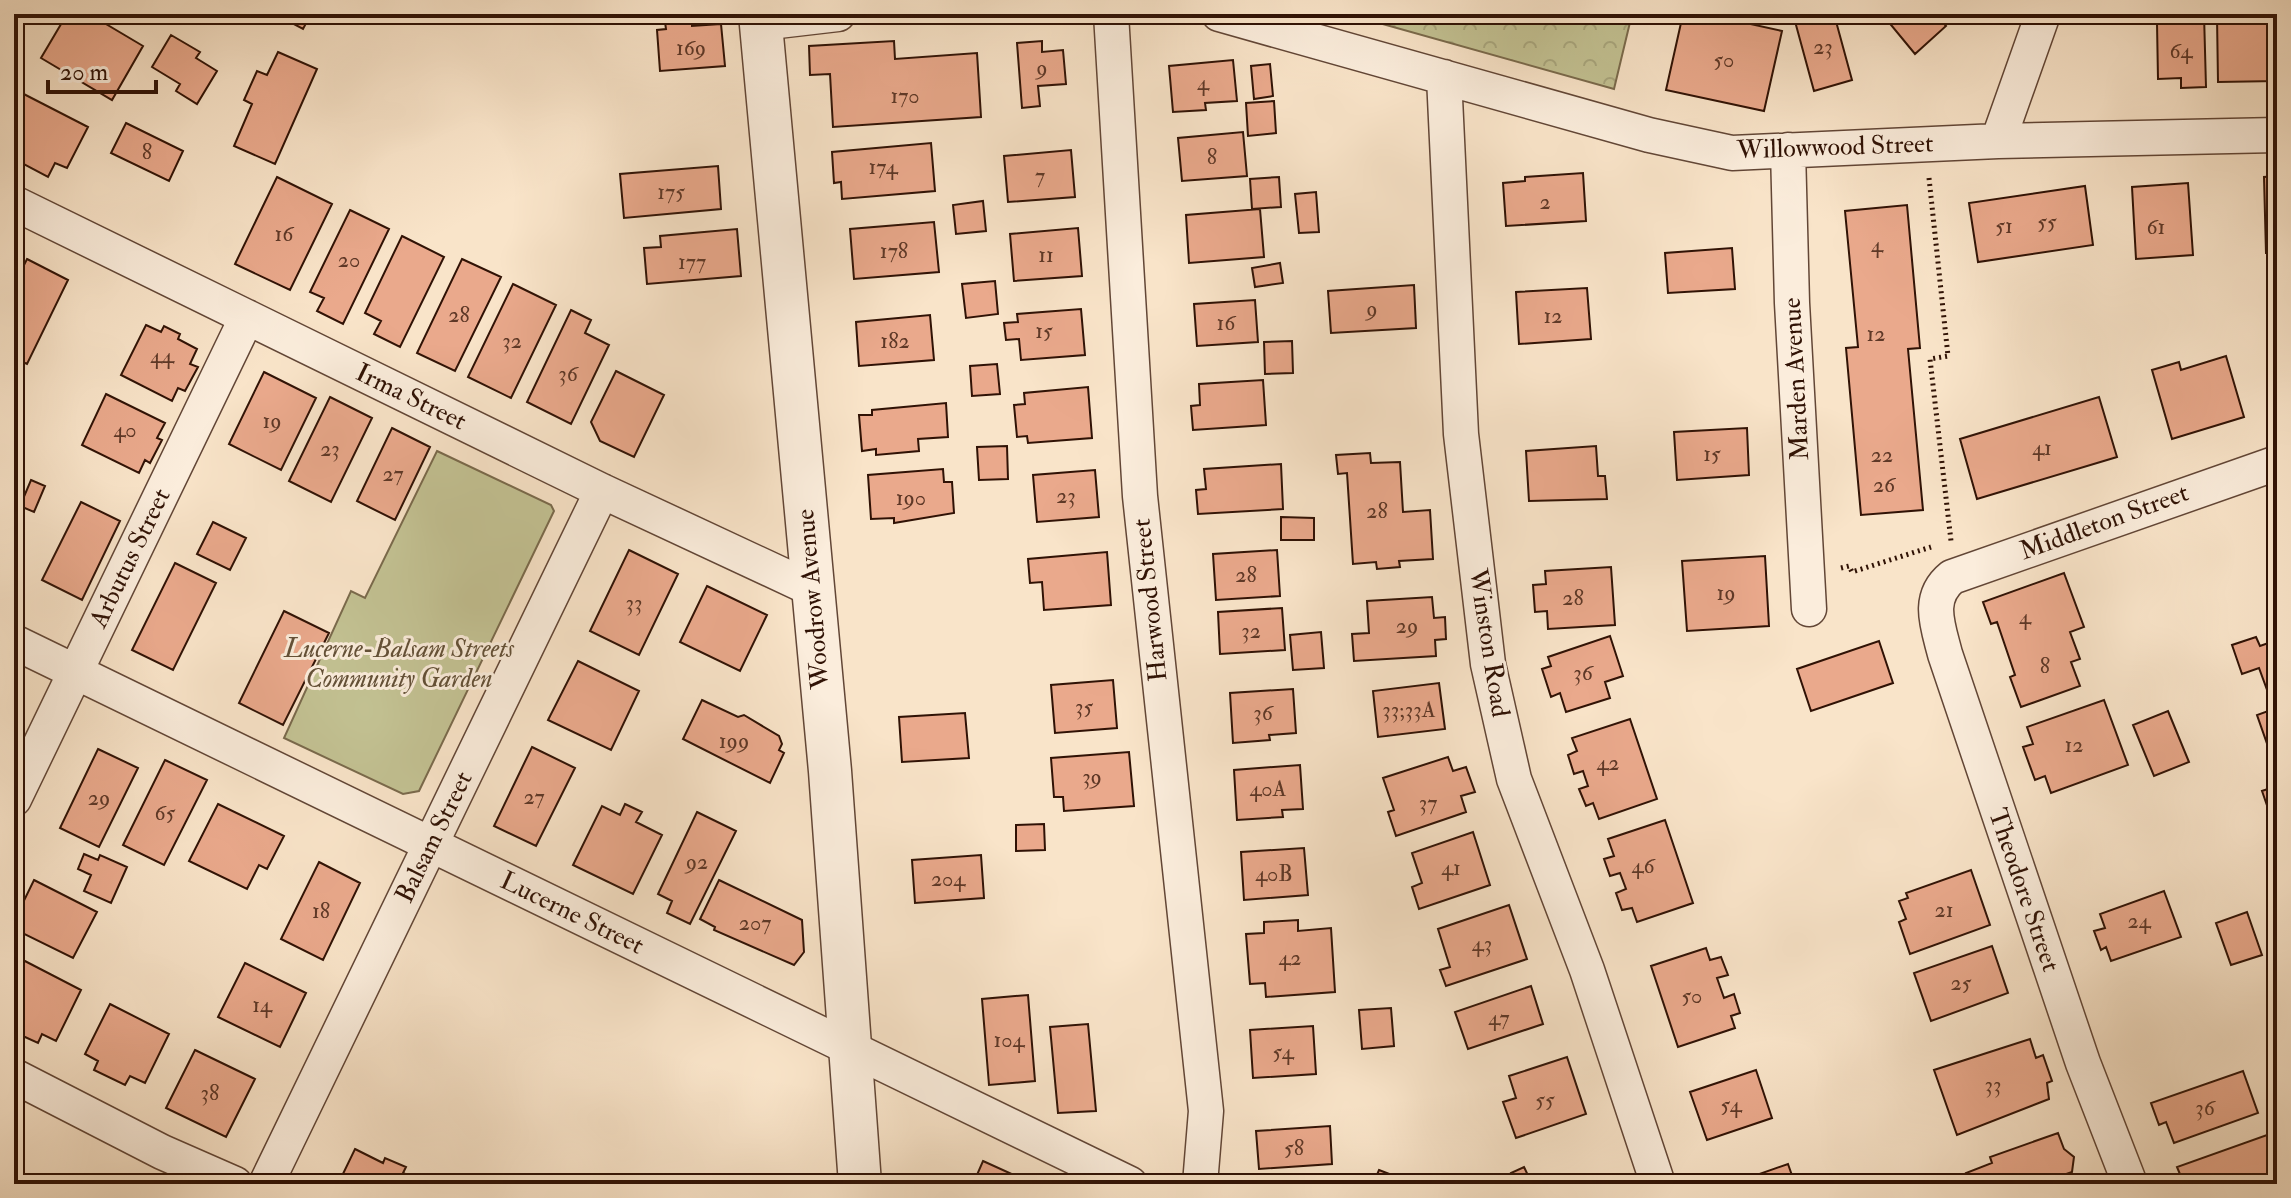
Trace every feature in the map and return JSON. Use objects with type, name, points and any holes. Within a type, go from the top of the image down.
[{"type":"street","points":[[761,18],[838,14]]},
{"type":"street","name":"Harwood Street","points":[[1111,14],[1140,496],[1206,1111],[1200,1184]]},
{"type":"street","name":"Willowwood Street","points":[[1219,14],[1649,135],[1732,153],[1998,141],[2277,135]]},
{"type":"street","points":[[1998,141],[2043,14]]},
{"type":"street","name":"Woodrow Avenue","points":[[761,18],[810,588],[830,771],[860,1184]]},
{"type":"street","name":"Winston Road","points":[[1444,77],[1461,434],[1488,664],[1514,779],[1587,970],[1658,1184]]},
{"type":"street","name":"Marden Avenue","points":[[1788,150],[1792,303],[1808,597]]},
{"type":"street","name":"Irma Street","points":[[14,203],[602,491],[810,588]]},
{"type":"street","name":"Arbutus Street","points":[[14,799],[247,317]]},
{"type":"street","name":"Middleton Street","points":[[1938,592],[1952,577],[2277,463]]},
{"type":"street","name":"Balsam Street","points":[[266,1184],[602,491]]},
{"type":"street","name":"Theodore Street","points":[[1938,592],[1934,611],[1945,654],[2083,1063],[2130,1184]]},
{"type":"street","name":"Lucerne Street","points":[[14,642],[1130,1184]]},
{"type":"street","points":[[14,1076],[162,1152],[235,1184]]},
{"type":"path","points":[[1925,145],[1948,356],[1930,359],[1951,541]]},
{"type":"path","points":[[1808,597],[1822,571],[1849,566],[1852,572],[1965,537]]},
{"type":"green space","points":[[1347,14],[1632,14],[1614,89]]},
{"type":"green space","name":"Lucerne-Balsam Streets Community Garden","points":[[437,451],[551,505],[554,511],[419,791],[403,794],[284,738],[351,591],[365,598]]},
{"type":"building","points":[[67,14],[89,14],[143,46],[112,100],[41,58]]},
{"type":"building","points":[[275,14],[311,14],[303,29]]},
{"type":"building","points":[[1683,14],[1705,14],[1782,31],[1764,111],[1666,90]]},
{"type":"building","points":[[1793,14],[1834,14],[1852,80],[1814,91]]},
{"type":"building","points":[[1882,14],[1936,14],[1946,26],[1915,54]]},
{"type":"building","points":[[2163,14],[2204,14],[2206,87],[2181,88],[2181,78],[2158,79],[2157,23],[2163,23]]},
{"type":"building","points":[[2242,14],[2275,17],[2277,81],[2218,82],[2217,17]]},
{"type":"building","points":[[692,20],[692,26],[721,24],[725,66],[660,71],[657,30],[666,29],[665,22]]},
{"type":"building","points":[[171,35],[200,52],[196,58],[217,71],[197,104],[176,91],[180,84],[152,67]]},
{"type":"building","points":[[894,41],[895,59],[977,53],[981,117],[833,127],[830,74],[810,75],[809,46]]},
{"type":"building","points":[[1042,41],[1042,52],[1063,50],[1066,84],[1038,86],[1040,106],[1022,108],[1017,43]]},
{"type":"building","points":[[278,52],[317,69],[275,164],[234,146],[252,104],[244,100],[257,71],[267,75]]},
{"type":"building","points":[[1233,60],[1237,101],[1205,103],[1206,110],[1173,112],[1169,66]]},
{"type":"building","points":[[1270,64],[1273,96],[1254,99],[1251,66]]},
{"type":"building","points":[[14,89],[88,127],[67,168],[55,163],[48,177],[14,159]]},
{"type":"building","points":[[1274,101],[1276,133],[1248,136],[1246,103]]},
{"type":"building","points":[[126,123],[183,151],[169,181],[111,153]]},
{"type":"building","points":[[1243,132],[1247,176],[1182,181],[1178,138]]},
{"type":"building","points":[[931,143],[935,191],[842,199],[841,182],[834,183],[832,152]]},
{"type":"building","points":[[1071,150],[1075,197],[1008,202],[1004,156]]},
{"type":"building","points":[[718,166],[721,209],[624,218],[620,174]]},
{"type":"building","points":[[1583,173],[1586,221],[1506,226],[1503,183],[1525,181],[1525,177]]},
{"type":"building","points":[[2277,176],[2277,253],[2266,253],[2264,177]]},
{"type":"building","points":[[277,177],[332,204],[290,290],[235,264]]},
{"type":"building","points":[[1279,177],[1281,207],[1252,209],[1250,179]]},
{"type":"building","points":[[2188,183],[2193,255],[2136,259],[2132,187]]},
{"type":"building","points":[[2085,186],[2093,245],[1978,262],[1969,203]]},
{"type":"building","points":[[1316,192],[1319,232],[1299,233],[1295,194]]},
{"type":"building","points":[[983,201],[986,231],[956,234],[953,205]]},
{"type":"building","points":[[1907,205],[1920,348],[1908,349],[1923,510],[1861,515],[1846,348],[1858,347],[1845,211]]},
{"type":"building","points":[[1260,209],[1264,257],[1189,263],[1186,215]]},
{"type":"building","points":[[350,210],[389,229],[343,324],[317,311],[324,298],[310,292]]},
{"type":"building","points":[[934,222],[939,272],[854,279],[850,229]]},
{"type":"building","points":[[1078,228],[1082,276],[1014,281],[1010,234]]},
{"type":"building","points":[[737,229],[741,276],[647,284],[644,248],[661,247],[660,236]]},
{"type":"building","points":[[402,236],[444,257],[400,347],[374,334],[381,321],[365,313]]},
{"type":"building","points":[[1732,248],[1735,289],[1668,293],[1665,253]]},
{"type":"building","points":[[27,259],[68,280],[27,364],[14,358],[14,285]]},
{"type":"building","points":[[462,259],[501,277],[455,371],[417,353]]},
{"type":"building","points":[[1280,263],[1283,283],[1255,287],[1252,268]]},
{"type":"building","points":[[995,281],[998,314],[966,318],[962,284]]},
{"type":"building","points":[[513,284],[556,305],[511,398],[468,377]]},
{"type":"building","points":[[1414,285],[1416,328],[1331,333],[1328,291]]},
{"type":"building","points":[[1587,288],[1591,339],[1519,344],[1516,292]]},
{"type":"building","points":[[1255,300],[1258,342],[1197,346],[1194,304]]},
{"type":"building","points":[[1081,309],[1085,355],[1021,360],[1019,339],[1006,340],[1004,323],[1018,322],[1017,314]]},
{"type":"building","points":[[571,310],[591,320],[585,333],[609,345],[571,424],[527,402]]},
{"type":"building","points":[[930,315],[934,360],[859,366],[856,322]]},
{"type":"building","points":[[146,325],[161,332],[164,326],[180,334],[178,339],[197,349],[190,364],[198,367],[185,391],[178,388],[172,401],[121,375]]},
{"type":"building","points":[[1292,341],[1293,373],[1265,374],[1264,342]]},
{"type":"building","points":[[2226,356],[2244,417],[2172,439],[2152,370],[2179,362],[2181,370]]},
{"type":"building","points":[[997,364],[1000,394],[972,396],[970,366]]},
{"type":"building","points":[[616,371],[664,395],[634,457],[600,441],[591,422]]},
{"type":"building","points":[[264,372],[316,398],[281,470],[229,444]]},
{"type":"building","points":[[1263,380],[1266,425],[1193,430],[1191,406],[1200,405],[1199,384]]},
{"type":"building","points":[[1088,387],[1092,438],[1028,443],[1027,436],[1017,437],[1014,405],[1025,404],[1024,393]]},
{"type":"building","points":[[106,394],[165,423],[157,438],[162,440],[150,463],[145,460],[139,473],[82,445]]},
{"type":"building","points":[[330,397],[372,418],[331,502],[289,481]]},
{"type":"building","points":[[2099,397],[2117,457],[1977,499],[1960,439]]},
{"type":"building","points":[[946,403],[948,437],[918,439],[919,451],[876,455],[876,449],[862,451],[859,415],[872,415],[872,410]]},
{"type":"building","points":[[392,428],[430,447],[395,520],[357,501]]},
{"type":"building","points":[[1747,428],[1749,475],[1677,480],[1674,432]]},
{"type":"building","points":[[1007,446],[1008,479],[979,480],[977,447]]},
{"type":"building","points":[[1596,446],[1598,476],[1605,476],[1607,499],[1529,501],[1526,451]]},
{"type":"building","points":[[1370,453],[1371,463],[1400,462],[1403,512],[1430,510],[1433,559],[1399,561],[1400,567],[1377,569],[1376,562],[1353,564],[1347,473],[1338,474],[1336,455]]},
{"type":"building","points":[[1281,464],[1283,509],[1198,514],[1196,490],[1206,489],[1204,469]]},
{"type":"building","points":[[943,469],[944,482],[952,482],[954,513],[894,523],[894,518],[871,519],[868,475]]},
{"type":"building","points":[[1095,470],[1099,517],[1037,522],[1033,475]]},
{"type":"building","points":[[31,480],[45,486],[34,512],[20,506]]},
{"type":"building","points":[[81,502],[120,521],[82,600],[42,580]]},
{"type":"building","points":[[1281,517],[1314,518],[1314,540],[1281,540]]},
{"type":"building","points":[[213,522],[246,538],[230,570],[197,554]]},
{"type":"building","points":[[629,550],[678,574],[639,655],[590,631]]},
{"type":"building","points":[[1277,550],[1280,596],[1216,600],[1213,554]]},
{"type":"building","points":[[1107,552],[1111,605],[1044,610],[1042,582],[1030,583],[1028,559]]},
{"type":"building","points":[[1765,556],[1769,626],[1687,631],[1682,561]]},
{"type":"building","points":[[175,563],[216,583],[173,670],[132,650]]},
{"type":"building","points":[[1611,567],[1615,625],[1548,629],[1547,611],[1535,612],[1533,585],[1546,584],[1545,571]]},
{"type":"building","points":[[2064,573],[2084,627],[2070,632],[2080,659],[2071,662],[2080,686],[2021,707],[2010,677],[2015,675],[1997,622],[1991,624],[1983,602]]},
{"type":"building","points":[[707,586],[767,615],[740,671],[680,642]]},
{"type":"building","points":[[1432,597],[1434,618],[1445,617],[1446,639],[1435,640],[1436,656],[1354,661],[1352,634],[1369,633],[1367,601]]},
{"type":"building","points":[[1282,608],[1285,650],[1220,654],[1218,612]]},
{"type":"building","points":[[284,611],[329,633],[283,725],[239,703]]},
{"type":"building","points":[[1321,632],[1324,668],[1293,670],[1290,635]]},
{"type":"building","points":[[1610,636],[1623,676],[1605,682],[1610,698],[1566,712],[1560,693],[1551,697],[1542,669],[1551,666],[1548,657]]},
{"type":"building","points":[[2256,637],[2260,646],[2277,640],[2277,753],[2271,755],[2257,715],[2274,709],[2259,668],[2242,674],[2232,645]]},
{"type":"building","points":[[1879,641],[1893,683],[1811,711],[1797,669]]},
{"type":"building","points":[[578,661],[639,691],[611,750],[548,720]]},
{"type":"building","points":[[1113,680],[1117,728],[1055,733],[1051,685]]},
{"type":"building","points":[[1439,683],[1445,729],[1378,737],[1373,691]]},
{"type":"building","points":[[1293,689],[1296,733],[1269,735],[1270,740],[1233,743],[1230,693]]},
{"type":"building","points":[[702,700],[738,717],[744,715],[779,736],[782,744],[779,750],[784,753],[770,783],[683,739]]},
{"type":"building","points":[[2104,700],[2128,765],[2051,793],[2045,776],[2035,780],[2023,747],[2033,744],[2027,727]]},
{"type":"building","points":[[2168,711],[2189,762],[2154,776],[2133,725]]},
{"type":"building","points":[[965,713],[969,758],[902,762],[899,717]]},
{"type":"building","points":[[1630,719],[1657,799],[1599,819],[1593,803],[1586,806],[1579,789],[1588,786],[1583,771],[1574,774],[1568,755],[1577,751],[1572,738]]},
{"type":"building","points":[[532,747],[575,768],[536,846],[494,826]]},
{"type":"building","points":[[98,749],[138,768],[99,847],[60,828]]},
{"type":"building","points":[[1129,752],[1134,806],[1064,811],[1063,797],[1054,797],[1051,758]]},
{"type":"building","points":[[1448,757],[1453,771],[1466,767],[1475,792],[1461,796],[1466,812],[1396,836],[1388,812],[1394,810],[1383,778]]},
{"type":"building","points":[[165,760],[207,780],[164,865],[123,845]]},
{"type":"building","points":[[1300,765],[1303,809],[1282,810],[1283,817],[1237,820],[1234,770]]},
{"type":"building","points":[[2277,777],[2277,818],[2272,820],[2262,791],[2271,788],[2268,780]]},
{"type":"building","points":[[218,804],[284,836],[267,869],[259,865],[247,889],[189,861]]},
{"type":"building","points":[[625,804],[642,812],[636,822],[662,835],[633,894],[573,865],[602,806],[620,815]]},
{"type":"building","points":[[697,812],[736,831],[690,924],[667,913],[672,901],[658,894]]},
{"type":"building","points":[[1665,820],[1693,903],[1637,922],[1632,908],[1622,910],[1616,893],[1626,889],[1620,873],[1610,876],[1604,859],[1614,856],[1608,839]]},
{"type":"building","points":[[1044,824],[1045,850],[1016,851],[1016,825]]},
{"type":"building","points":[[1473,832],[1490,885],[1419,909],[1412,887],[1422,883],[1412,853]]},
{"type":"building","points":[[1304,848],[1308,895],[1244,900],[1241,852]]},
{"type":"building","points":[[84,854],[98,860],[100,855],[127,867],[111,903],[84,891],[91,875],[78,869]]},
{"type":"building","points":[[981,855],[984,898],[915,903],[912,860]]},
{"type":"building","points":[[319,862],[360,883],[323,960],[281,939]]},
{"type":"building","points":[[1971,870],[1990,925],[1910,954],[1899,922],[1906,919],[1899,901],[1908,898],[1906,893]]},
{"type":"building","points":[[34,880],[97,912],[73,958],[14,929],[14,921]]},
{"type":"building","points":[[719,880],[802,920],[804,952],[794,965],[714,930],[715,927],[700,919]]},
{"type":"building","points":[[2164,891],[2181,937],[2111,961],[2106,947],[2101,950],[2094,931],[2105,928],[2100,914]]},
{"type":"building","points":[[1509,905],[1527,959],[1446,986],[1440,970],[1450,967],[1438,929]]},
{"type":"building","points":[[2247,912],[2262,955],[2231,965],[2216,923]]},
{"type":"building","points":[[1298,920],[1298,931],[1331,928],[1335,992],[1266,997],[1265,983],[1250,984],[1246,934],[1264,933],[1264,922]]},
{"type":"building","points":[[1992,946],[2008,993],[1931,1021],[1914,973]]},
{"type":"building","points":[[1706,948],[1710,960],[1721,957],[1728,975],[1717,978],[1724,998],[1734,994],[1740,1013],[1731,1016],[1735,1028],[1678,1047],[1651,966]]},
{"type":"building","points":[[21,959],[81,990],[56,1041],[42,1034],[38,1043],[14,1032],[14,974]]},
{"type":"building","points":[[245,963],[306,993],[280,1047],[218,1017]]},
{"type":"building","points":[[1531,986],[1543,1024],[1468,1049],[1455,1012]]},
{"type":"building","points":[[1028,995],[1035,1081],[989,1085],[982,999]]},
{"type":"building","points":[[110,1004],[169,1034],[145,1083],[130,1076],[125,1085],[94,1070],[98,1061],[85,1054]]},
{"type":"building","points":[[1391,1008],[1394,1046],[1362,1049],[1359,1010]]},
{"type":"building","points":[[1088,1024],[1096,1111],[1058,1113],[1050,1027]]},
{"type":"building","points":[[1313,1026],[1316,1074],[1253,1078],[1250,1030]]},
{"type":"building","points":[[2030,1039],[2036,1058],[2043,1055],[2052,1081],[2047,1083],[2049,1099],[1957,1135],[1934,1070]]},
{"type":"building","points":[[195,1050],[255,1079],[226,1137],[166,1108]]},
{"type":"building","points":[[1567,1057],[1586,1114],[1516,1138],[1503,1102],[1516,1098],[1509,1076]]},
{"type":"building","points":[[1756,1070],[1772,1118],[1707,1140],[1690,1092]]},
{"type":"building","points":[[2243,1071],[2258,1113],[2174,1143],[2166,1122],[2159,1125],[2151,1103]]},
{"type":"building","points":[[1330,1126],[1332,1164],[1259,1169],[1256,1131]]},
{"type":"building","points":[[2058,1133],[2064,1149],[2074,1157],[2072,1172],[2038,1184],[1971,1184],[1966,1173],[1992,1163],[1990,1157]]},
{"type":"building","points":[[2267,1135],[2277,1162],[2277,1176],[2255,1184],[2184,1184],[2177,1167]]},
{"type":"building","points":[[355,1149],[383,1163],[385,1158],[406,1167],[403,1173],[427,1184],[349,1184],[340,1180]]},
{"type":"building","points":[[983,1161],[1034,1184],[973,1184]]},
{"type":"building","points":[[1788,1164],[1795,1184],[1731,1184]]},
{"type":"building","points":[[1524,1167],[1532,1184],[1516,1184],[1511,1173]]},
{"type":"building","points":[[1379,1170],[1415,1184],[1373,1184]]}]
